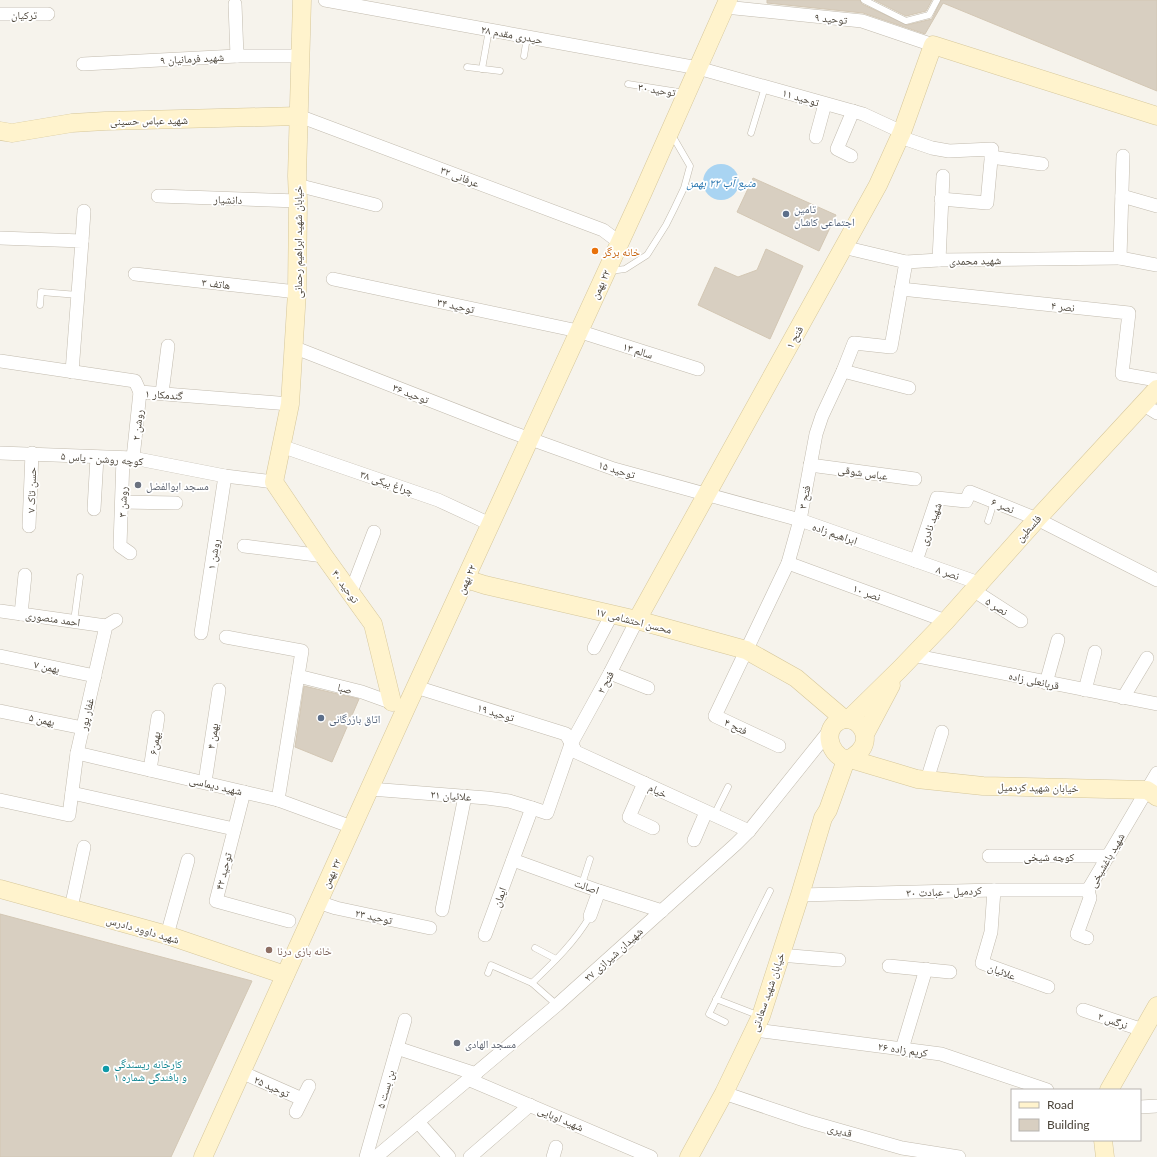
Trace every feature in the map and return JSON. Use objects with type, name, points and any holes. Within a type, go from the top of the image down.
[{"type":"street","name":"خیابان شهید ابراهیم رحمانی","points":[[274,482],[290,404],[294,348],[297,292],[302,0]]},
{"type":"street","name":"حیدری مقدم ۲۸","points":[[325,0],[698,68]]},
{"type":"street","points":[[235,4],[236,56]]},
{"type":"street","name":"توحید ۹","points":[[726,4],[862,21],[933,45]]},
{"type":"street","name":"٢٢ بهمن","points":[[203,1157],[370,789],[399,705],[416,687],[466,580],[490,524],[687,94],[726,4]]},
{"type":"street","name":"ترکیان","points":[[0,14],[48,14]]},
{"type":"street","points":[[933,45],[1157,116]]},
{"type":"street","name":"فتح ۱","points":[[637,620],[878,185],[901,134],[933,45]]},
{"type":"street","name":"شهید فرمانیان ۹","points":[[83,64],[236,56],[301,56]]},
{"type":"street","name":"توحید ۱۱","points":[[698,68],[863,114],[932,148],[949,151],[992,149],[992,157]]},
{"type":"street","points":[[816,137],[825,104]]},
{"type":"street","points":[[851,156],[837,149],[853,111]]},
{"type":"street","name":"شهید عباس حسینی","points":[[0,131],[12,134],[72,123],[105,120],[299,116]]},
{"type":"street","name":"عرفانی ۳۲","points":[[299,116],[603,230],[619,242]]},
{"type":"street","points":[[1114,258],[1122,196],[1123,156]]},
{"type":"street","points":[[942,199],[987,203],[992,157],[1042,164]]},
{"type":"street","points":[[939,260],[943,176]]},
{"type":"street","name":"دانشیار","points":[[158,196],[298,193],[376,205]]},
{"type":"street","points":[[1122,196],[1157,206]]},
{"type":"street","points":[[72,372],[84,211]]},
{"type":"street","points":[[0,238],[82,242]]},
{"type":"street","name":"شهید محمدی","points":[[843,247],[906,262],[939,260],[1114,258],[1157,265]]},
{"type":"street","points":[[901,289],[906,262]]},
{"type":"street","name":"هاتف ۳","points":[[135,274],[297,292]]},
{"type":"street","name":"توحید ۳۴","points":[[333,279],[578,331]]},
{"type":"street","name":"فتح ۳","points":[[746,650],[788,563],[800,520],[816,434],[822,416],[844,371],[854,343],[891,347],[901,289]]},
{"type":"street","name":"نصر ۴","points":[[901,289],[1129,313],[1122,374],[1157,380]]},
{"type":"street","name":"سالم ۱۳","points":[[578,331],[698,369]]},
{"type":"street","points":[[162,393],[168,346]]},
{"type":"street","name":"توحید ۳۶","points":[[294,348],[529,439]]},
{"type":"street","name":"گندمکار ۱","points":[[0,361],[135,380],[140,392],[290,404]]},
{"type":"street","points":[[844,371],[909,388]]},
{"type":"street","name":"فلسطین","points":[[900,669],[1037,519],[1150,409],[1157,389]]},
{"type":"street","name":"روشن ۲","points":[[128,458],[140,392]]},
{"type":"street","name":"توحید ۱۵","points":[[529,439],[614,468],[707,495]]},
{"type":"street","name":"چراغ بیکی ۳۸","points":[[281,446],[438,500],[490,524]]},
{"type":"street","name":"کوچه روشن - یاس ۵","points":[[0,452],[128,458],[225,476],[274,482]]},
{"type":"street","name":"حسن تاک ۷","points":[[29,526],[32,454]]},
{"type":"street","points":[[94,509],[97,457]]},
{"type":"street","name":"روشن ۳","points":[[125,549],[122,502],[128,458]]},
{"type":"street","name":"عباس شوقی","points":[[810,465],[916,479]]},
{"type":"street","name":"روشن ۱","points":[[201,633],[225,476]]},
{"type":"street","name":"توحید ۴۰","points":[[274,482],[324,556],[373,624],[399,705]]},
{"type":"street","name":"نصر ۶","points":[[970,492],[1037,519],[1157,580]]},
{"type":"street","name":"شهید نادری","points":[[916,561],[937,498],[966,501],[970,492]]},
{"type":"street","name":"ابراهیم زاده","points":[[707,495],[800,520],[916,561]]},
{"type":"street","points":[[122,502],[176,503]]},
{"type":"street","points":[[350,592],[374,532]]},
{"type":"street","points":[[244,546],[324,556]]},
{"type":"street","name":"نصر ۸","points":[[916,561],[976,587]]},
{"type":"street","name":"نصر ۱۰","points":[[788,563],[946,620]]},
{"type":"street","points":[[21,614],[24,575]]},
{"type":"street","name":"محسن احتشامی ۱۷","points":[[466,580],[637,620],[746,650],[796,678],[847,719]]},
{"type":"street","name":"نصر ۵","points":[[976,587],[1021,621]]},
{"type":"street","name":"احمد منصوری","points":[[0,610],[74,621],[111,623]]},
{"type":"street","points":[[594,648],[612,614]]},
{"type":"street","name":"فتح ۲","points":[[532,808],[547,813],[571,744],[637,620]]},
{"type":"street","name":"غفار پور","points":[[0,800],[69,816],[77,753],[95,676],[111,623]]},
{"type":"street","points":[[226,637],[302,651],[278,800]]},
{"type":"street","points":[[1046,683],[1058,640]]},
{"type":"street","name":"فتح ۴","points":[[746,650],[715,716],[779,746]]},
{"type":"street","points":[[1085,690],[1095,652]]},
{"type":"street","name":"قربانعلی زاده","points":[[912,655],[1157,704]]},
{"type":"street","name":"بهمن ۷","points":[[0,656],[95,676]]},
{"type":"street","points":[[1123,698],[1147,658]]},
{"type":"street","points":[[900,669],[847,719],[836,723],[830,730],[830,742],[844,757],[922,780]]},
{"type":"street","points":[[844,757],[859,752],[865,737],[900,669]]},
{"type":"street","points":[[610,673],[648,688]]},
{"type":"street","name":"صبا","points":[[298,676],[362,692],[399,705]]},
{"type":"street","name":"محسن احتشامی ۱۷","points":[[796,678],[816,704],[830,730]]},
{"type":"street","name":"توحید ۱۹","points":[[416,687],[566,734],[571,744]]},
{"type":"street","name":"بهمن ۴","points":[[205,782],[220,690]]},
{"type":"street","name":"بهمن ۵","points":[[0,711],[83,728]]},
{"type":"street","name":"بهمن۶","points":[[150,770],[158,717]]},
{"type":"street","points":[[847,719],[860,724],[874,754],[888,764],[922,780]]},
{"type":"street","name":"شهیدان شیرازی ۲۷","points":[[376,1157],[557,1005],[749,831],[830,730]]},
{"type":"street","points":[[922,780],[942,732]]},
{"type":"street","name":"خیام","points":[[571,744],[576,752],[749,831]]},
{"type":"street","name":"شهید دیماسی","points":[[77,753],[278,800],[352,827]]},
{"type":"street","name":"خیابان شهید سعادتی","points":[[689,1157],[724,1093],[758,1023],[800,895],[823,818],[824,788],[844,757]]},
{"type":"street","name":"شهید باغشیخی","points":[[1082,936],[1090,898],[1088,890],[1109,856],[1152,794],[1157,773]]},
{"type":"street","name":"خیابان شهید کردمیل","points":[[922,780],[983,786],[1152,794]]},
{"type":"street","points":[[644,783],[630,817],[653,828]]},
{"type":"street","name":"علائیان ۲۱","points":[[370,789],[509,801],[532,808]]},
{"type":"street","name":"توحید ۴۲","points":[[244,792],[216,900],[289,922]]},
{"type":"street","points":[[72,793],[234,828]]},
{"type":"street","points":[[442,910],[465,796]]},
{"type":"street","name":"ایمان","points":[[485,935],[532,808]]},
{"type":"street","points":[[694,840],[710,813]]},
{"type":"street","points":[[71,908],[84,847]]},
{"type":"street","name":"کوچه شیخی","points":[[989,856],[1109,856]]},
{"type":"street","points":[[167,935],[188,860]]},
{"type":"street","name":"اصالت","points":[[513,860],[662,911]]},
{"type":"street","name":"شهید داوود دادرس","points":[[0,889],[167,935],[285,975]]},
{"type":"street","points":[[590,916],[599,890]]},
{"type":"street","name":"کردمیل - عبادت ۳۰","points":[[800,895],[994,890],[1088,890]]},
{"type":"street","name":"علائیان","points":[[994,890],[992,932],[982,963],[1048,988]]},
{"type":"street","name":"توحید ۲۳","points":[[318,902],[336,908],[398,919],[430,928]]},
{"type":"street","points":[[780,954],[838,960]]},
{"type":"street","points":[[889,966],[950,972]]},
{"type":"street","points":[[902,1049],[926,969]]},
{"type":"street","points":[[1110,1089],[1157,1006]]},
{"type":"street","name":"نرگس ۲","points":[[1083,1010],[1143,1030]]},
{"type":"street","name":"بن بست ۵","points":[[366,1157],[405,1020]]},
{"type":"street","name":"کریم زاده ۲۶","points":[[758,1023],[902,1049],[941,1054],[1044,1089]]},
{"type":"street","name":"شهید اوبایی","points":[[397,1048],[473,1077],[626,1151],[651,1157]]},
{"type":"street","name":"توحید ۲۵","points":[[241,1072],[302,1099]]},
{"type":"street","points":[[296,1112],[309,1086]]},
{"type":"street","name":"قدیری","points":[[724,1093],[807,1121],[902,1148],[959,1157]]},
{"type":"street","points":[[470,1157],[530,1105]]},
{"type":"street","points":[[1141,1107],[1157,1106]]},
{"type":"street","points":[[418,1122],[449,1157]]},
{"type":"street","points":[[1103,1141],[1105,1157]]},
{"type":"lane","points":[[864,0],[906,21],[929,15],[937,0]]},
{"type":"lane","points":[[482,69],[488,30]]},
{"type":"lane","points":[[524,56],[527,37]]},
{"type":"lane","points":[[468,67],[500,71]]},
{"type":"lane","name":"توحید ۳۰","points":[[628,84],[687,94]]},
{"type":"lane","points":[[751,133],[765,87]]},
{"type":"lane","points":[[606,271],[624,269],[647,255],[666,225],[684,188],[690,166],[670,131]]},
{"type":"lane","points":[[40,305],[41,292],[78,295]]},
{"type":"lane","points":[[988,521],[994,502]]},
{"type":"lane","points":[[74,621],[80,577]]},
{"type":"lane","points":[[710,813],[728,787]]},
{"type":"lane","points":[[582,884],[590,859]]},
{"type":"lane","points":[[725,1022],[709,1014],[770,891]]},
{"type":"lane","points":[[532,983],[582,930],[590,916]]},
{"type":"lane","points":[[535,948],[556,959]]},
{"type":"lane","points":[[488,973],[492,965],[532,983],[557,1005]]},
{"type":"lane","points":[[716,999],[758,1023]]},
{"type":"water","name":"منبع آب ۲۲ بهمن","points":[[725,164],[734,169],[738,175],[738,189],[734,195],[725,200],[717,200],[708,195],[704,189],[703,178],[708,169],[714,165]]},
{"type":"building","points":[[767,0],[860,0],[862,4],[907,25],[932,19],[941,0],[1157,0],[1157,91],[943,3],[925,34],[863,13],[767,3]]},
{"type":"building","points":[[874,0],[932,0],[926,11],[906,16]]},
{"type":"building","name":"تامین اجتماعی کاشان","points":[[753,178],[836,215],[819,251],[737,212]]},
{"type":"building","points":[[766,249],[803,266],[770,339],[698,305],[715,267],[738,277],[757,270]]},
{"type":"building","name":"اتاق بازرگانی","points":[[304,686],[359,699],[332,762],[295,747]]},
{"type":"building","name":"کارخانه ریسندگی و بافندگی شماره ۱","points":[[0,914],[252,981],[171,1157],[0,1157]]},
{"type":"place","name":"تامین اجتماعی کاشان","points":[[786,214]]},
{"type":"place","name":"خانه برگر","points":[[595,251]]},
{"type":"place","name":"مسجد ابوالفضل","points":[[138,485]]},
{"type":"place","name":"اتاق بازرگانی","points":[[321,718]]},
{"type":"place","name":"خانه بازی درنا","points":[[269,950]]},
{"type":"place","name":"مسجد الهادی","points":[[457,1043]]},
{"type":"place","name":"کارخانه ریسندگی و بافندگی شماره ۱","points":[[106,1069]]}]
